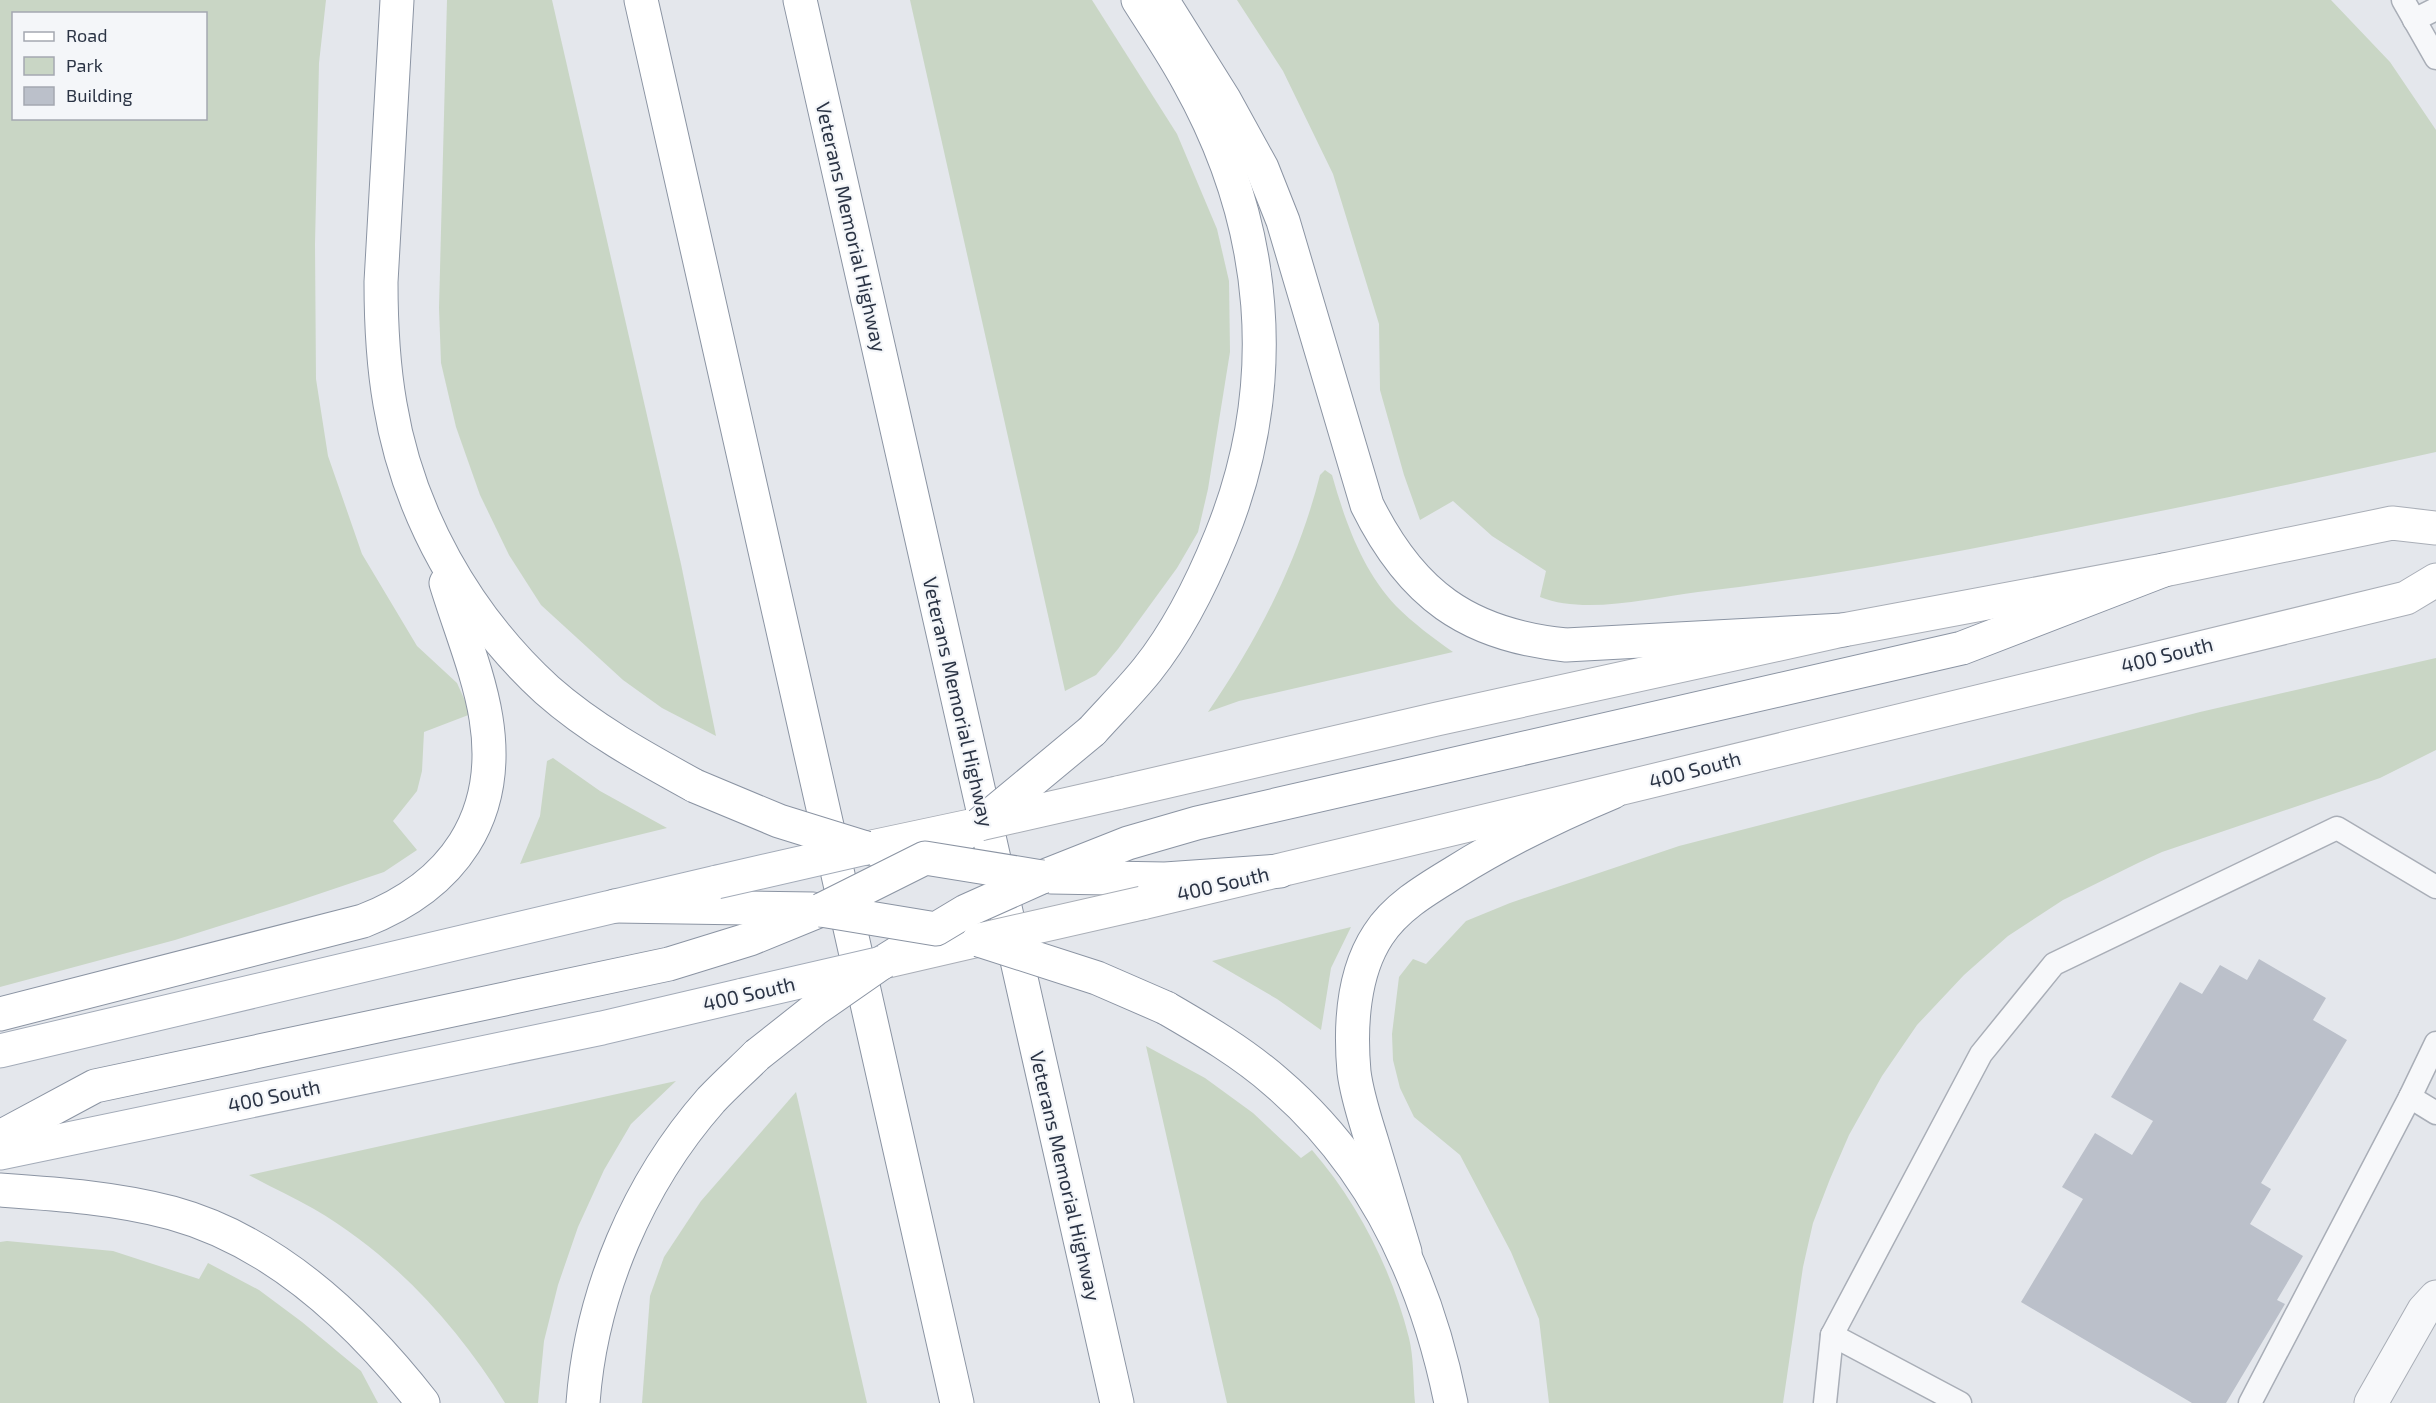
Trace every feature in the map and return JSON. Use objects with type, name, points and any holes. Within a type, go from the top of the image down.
[{"type":"main road","points":[[397,0],[381,282],[381,324],[390,407],[411,484],[426,521],[443,556],[486,624],[548,691],[629,750],[695,786],[779,821],[866,848],[1140,892]]},
{"type":"main road","points":[[641,0],[957,1403]]},
{"type":"main road","name":"Veterans Memorial Highway","points":[[800,0],[1117,1403]]},
{"type":"main road","points":[[0,1137],[95,1086],[669,964],[732,945],[821,910],[926,858],[980,824],[1092,731],[1147,669],[1174,632],[1214,553],[1242,478],[1256,409],[1261,358],[1260,317],[1255,278],[1245,226],[1230,175],[1189,82],[1138,0]]},
{"type":"main road","points":[[1162,0],[1224,99],[1262,168],[1283,221],[1367,505],[1382,536],[1402,564],[1426,590],[1453,611],[1508,635],[1566,645],[1843,630]]},
{"type":"main road","points":[[0,1014],[363,921],[392,910],[418,894],[439,877],[457,857],[472,831],[482,804],[488,775],[489,747],[486,717],[479,690],[426,521]]},
{"type":"main road","points":[[0,1051],[615,906],[720,894],[866,848],[1843,630],[2164,570],[2392,523],[2436,528]]},
{"type":"main road","points":[[583,1403],[593,1332],[608,1282],[626,1233],[677,1143],[712,1100],[757,1054],[814,1010],[884,962],[966,912],[1042,877],[1128,843],[1197,823],[1962,648],[2164,570]]},
{"type":"main road","name":"400 South","points":[[0,1153],[602,1028],[979,940],[1140,892],[1280,871],[1613,792],[1791,745],[2406,598],[2436,580]]},
{"type":"main road","points":[[1452,1403],[1433,1325],[1405,1252],[1361,1106],[1354,1074],[1352,1040],[1354,1012],[1366,957],[1378,934],[1395,915],[1432,885],[1490,850],[1551,818],[1613,792]]},
{"type":"main road","points":[[720,894],[936,929],[979,940],[1088,975],[1133,992],[1166,1008],[1205,1030],[1242,1056],[1306,1109],[1361,1175],[1385,1213],[1405,1252]]},
{"type":"main road","points":[[0,1190],[53,1194],[153,1209],[214,1227],[252,1246],[289,1271],[329,1303],[367,1338],[423,1403]]},
{"type":"street","points":[[2371,1403],[2424,1310],[2436,1297]]},
{"type":"lane","points":[[2403,0],[2436,58]]},
{"type":"lane","points":[[2415,20],[2436,9]]},
{"type":"lane","points":[[1825,1403],[1832,1335],[1981,1054],[2054,964],[2337,828],[2436,887]]},
{"type":"lane","points":[[2250,1403],[2436,1043]]},
{"type":"lane","points":[[2410,1097],[2436,1113]]},
{"type":"lane","points":[[1832,1335],[1960,1403]]},
{"type":"green space","points":[[0,0],[326,0],[319,63],[315,244],[316,379],[328,456],[362,554],[417,646],[457,683],[471,714],[424,732],[422,771],[417,791],[393,821],[417,850],[384,872],[175,940],[0,987]]},
{"type":"green space","points":[[447,0],[552,0],[681,564],[716,736],[662,708],[623,680],[541,605],[509,555],[480,495],[456,427],[441,363],[439,308]]},
{"type":"green space","points":[[910,0],[1092,0],[1177,134],[1217,229],[1229,281],[1230,352],[1208,489],[1198,532],[1177,568],[1118,649],[1096,675],[1065,691]]},
{"type":"green space","points":[[1237,0],[2331,0],[2390,62],[2436,130],[2436,452],[2130,517],[1941,554],[1796,579],[1618,604],[1577,605],[1540,597],[1546,571],[1492,536],[1453,501],[1420,520],[1404,475],[1380,390],[1379,324],[1333,174],[1283,71]]},
{"type":"green space","points":[[1325,470],[1332,475],[1356,544],[1373,577],[1396,606],[1453,652],[1239,701],[1208,712],[1260,628],[1288,569],[1320,475]]},
{"type":"green space","points":[[2436,658],[2436,750],[2380,778],[2162,852],[2063,900],[2008,936],[1964,975],[1917,1025],[1882,1076],[1849,1135],[1813,1223],[1803,1267],[1783,1403],[1549,1403],[1539,1319],[1511,1252],[1460,1155],[1414,1117],[1400,1088],[1393,1060],[1392,1034],[1399,977],[1413,959],[1426,964],[1466,921],[1510,903],[1679,846],[2200,712]]},
{"type":"green space","points":[[553,758],[600,791],[667,828],[520,864],[540,816],[547,761]]},
{"type":"green space","points":[[1351,927],[1331,968],[1321,1030],[1277,999],[1212,961]]},
{"type":"green space","points":[[1146,1046],[1205,1078],[1253,1113],[1301,1158],[1312,1150],[1329,1171],[1371,1238],[1393,1287],[1411,1346],[1415,1403],[1227,1403]]},
{"type":"green space","points":[[676,1081],[631,1124],[604,1170],[578,1227],[558,1285],[544,1341],[538,1403],[505,1403],[466,1346],[444,1319],[396,1270],[343,1227],[249,1175]]},
{"type":"green space","points":[[796,1092],[867,1403],[642,1403],[650,1296],[664,1257],[701,1201]]},
{"type":"green space","points":[[0,1242],[113,1251],[199,1279],[208,1263],[259,1290],[302,1322],[361,1371],[378,1403],[0,1403]]},
{"type":"building","points":[[2259,959],[2326,998],[2313,1020],[2347,1040],[2261,1183],[2271,1189],[2250,1224],[2303,1256],[2277,1300],[2285,1304],[2226,1403],[2192,1403],[2021,1302],[2083,1199],[2062,1187],[2095,1133],[2132,1155],[2153,1121],[2111,1097],[2180,982],[2202,994],[2220,965],[2247,980]]}]
